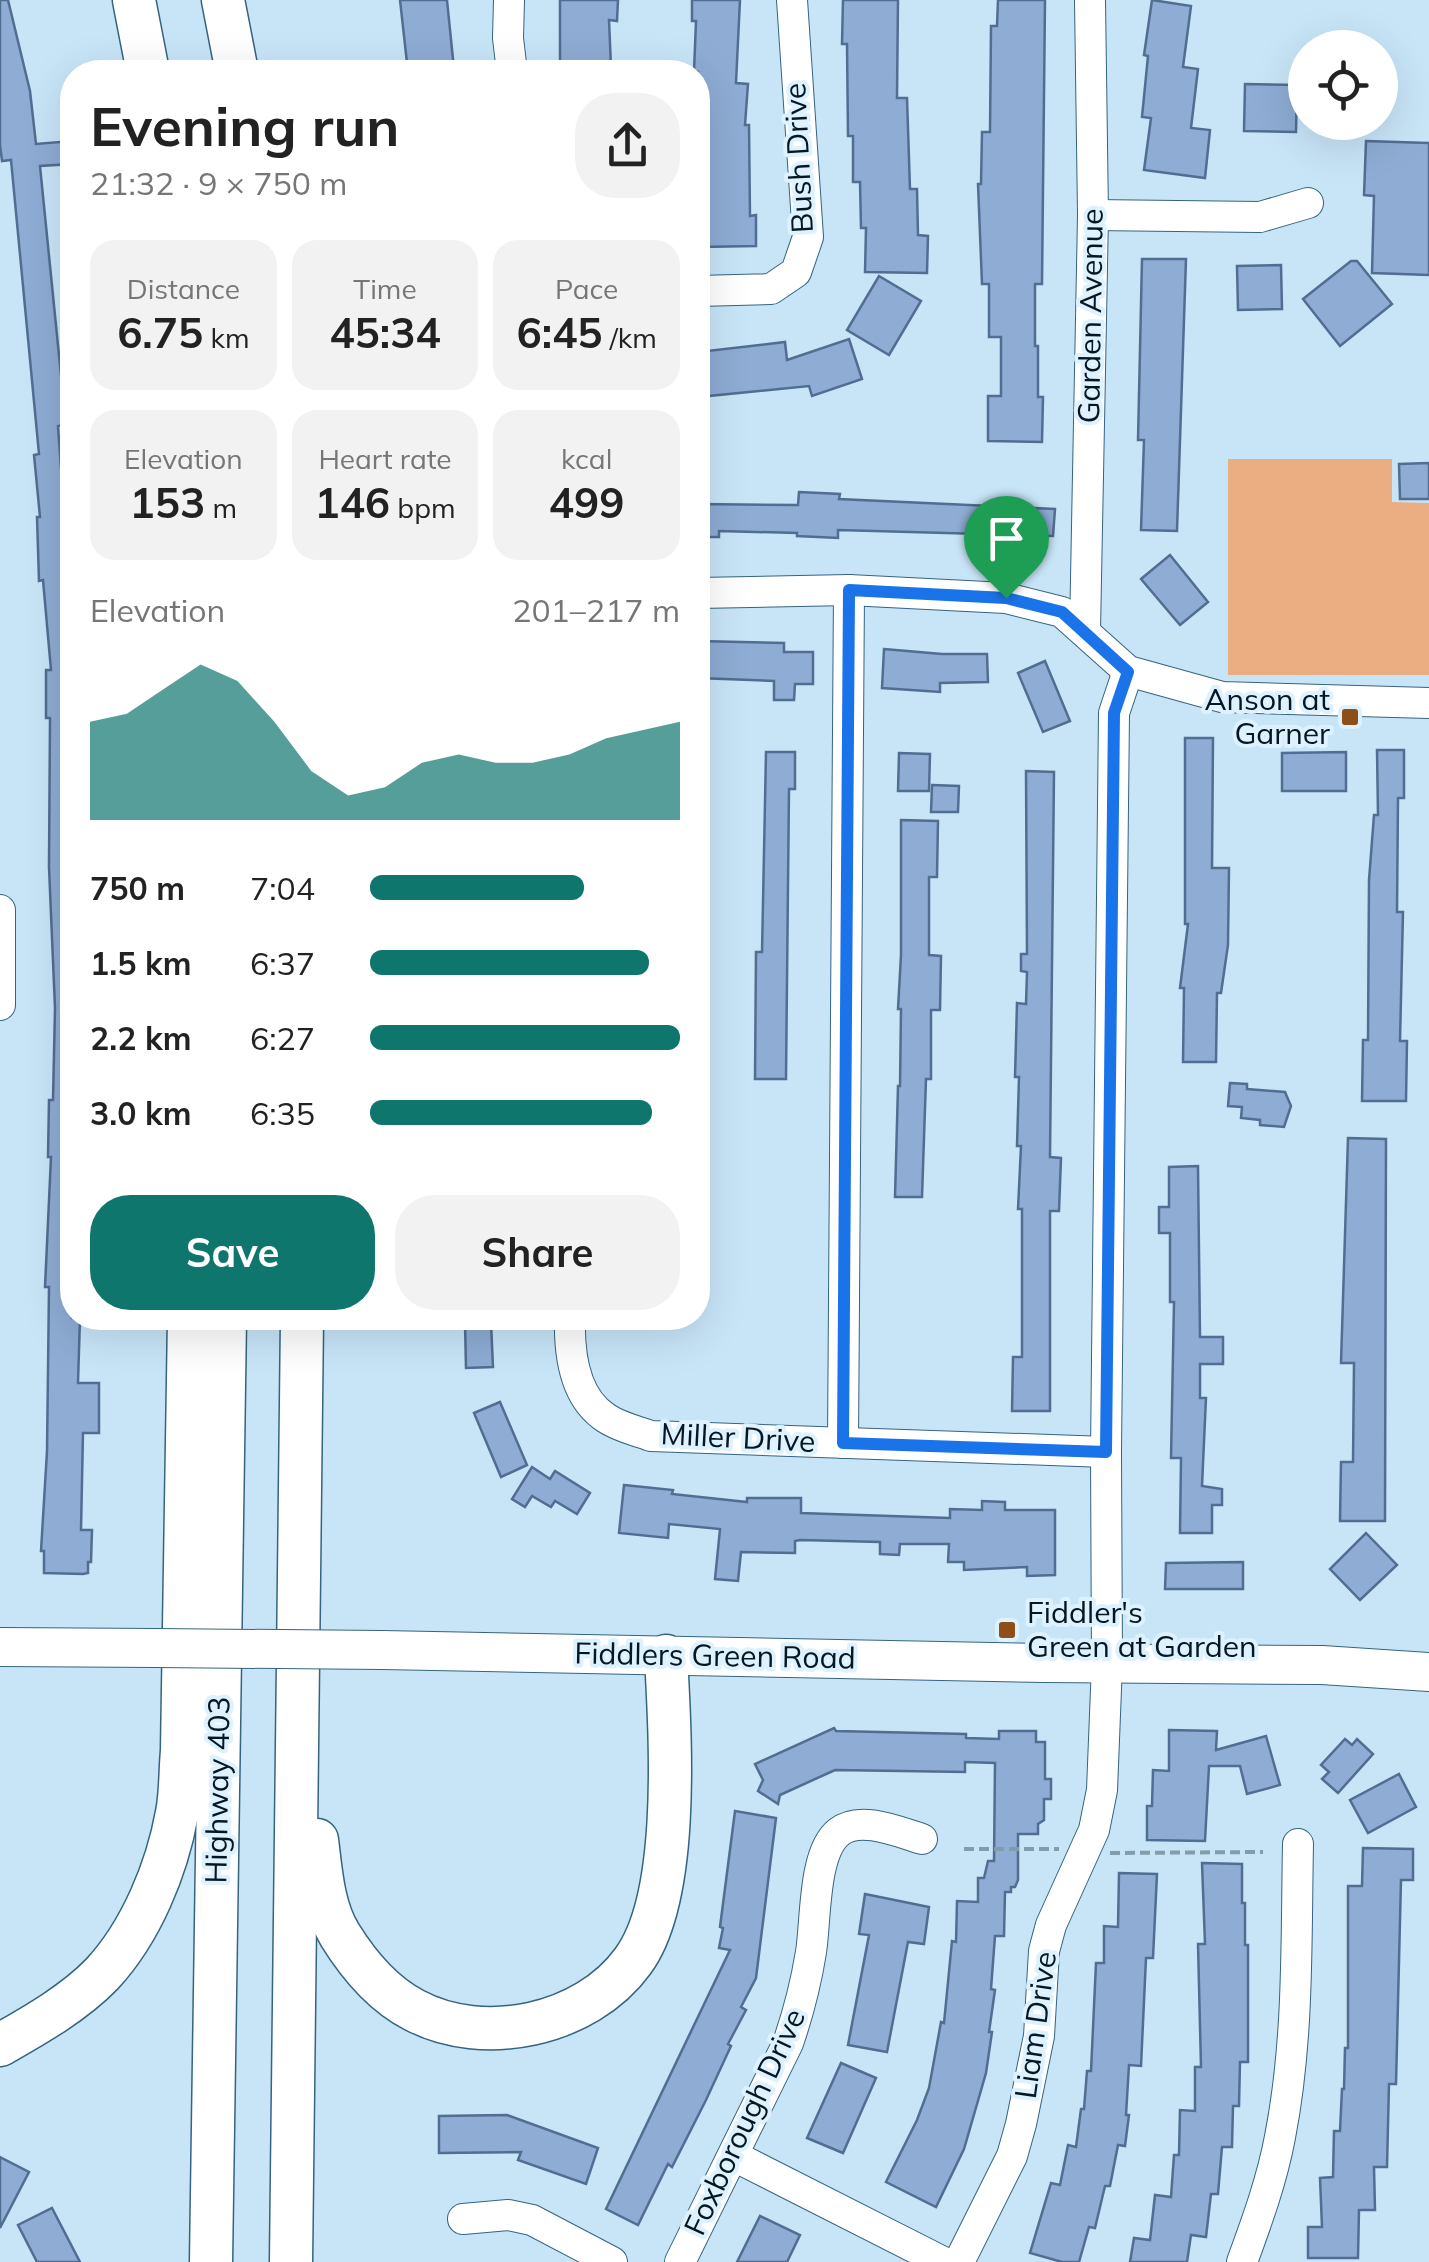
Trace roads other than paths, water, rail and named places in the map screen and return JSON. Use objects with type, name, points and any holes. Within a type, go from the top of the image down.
[{"type":"highway","points":[[134,0],[146,60]]},
{"type":"highway","points":[[223,0],[236,60]]},
{"type":"highway","points":[[0,2045],[43,2020],[101,1975],[135,1930],[160,1872],[177,1813],[182,1751],[189,1330]]},
{"type":"highway","name":"Highway 403","points":[[211,2262],[226,1330]]},
{"type":"highway","points":[[290,2262],[302,1330]]},
{"type":"highway","points":[[298,1698],[324,1895],[339,1933],[384,1990],[412,2010],[443,2023],[529,2026],[577,2009],[609,1986],[633,1962],[646,1938],[664,1876],[670,1751],[666,1656]]},
{"type":"main road","name":"Fiddlers Green Road","points":[[0,1647],[1322,1665],[1429,1672]]},
{"type":"street","points":[[509,0],[511,60]]},
{"type":"street","name":"Bush Drive","points":[[710,291],[771,289],[796,272],[808,237],[792,0]]},
{"type":"street","name":"Garden Avenue","points":[[1085,631],[1094,215],[1090,0]]},
{"type":"street","points":[[1094,215],[1260,218],[1308,202]]},
{"type":"street","points":[[843,1443],[849,590]]},
{"type":"street","points":[[710,593],[849,590],[1006,598],[1062,612],[1128,672],[1222,697],[1429,703]]},
{"type":"street","points":[[1107,1664],[1114,713],[1128,672]]},
{"type":"street","points":[[0,910],[0,1005]]},
{"type":"street","name":"Miller Drive","points":[[570,1330],[570,1354],[589,1404],[609,1420],[651,1436],[1106,1452]]},
{"type":"street","name":"Liam Drive","points":[[959,2262],[1016,2140],[1039,2036],[1044,1950],[1100,1812],[1107,1664]]},
{"type":"street","name":"Foxborough Drive","points":[[680,2262],[788,2043],[800,2009],[821,1867],[831,1841],[841,1830],[853,1826],[883,1827],[922,1839]]},
{"type":"street","points":[[1242,2262],[1274,2166],[1288,2086],[1294,2026],[1298,1844]]},
{"type":"street","points":[[734,2156],[943,2262]]},
{"type":"street","points":[[463,2218],[508,2214],[532,2220],[612,2262]]},
{"type":"place","name":"Anson at Garner","points":[[1350,717]]},
{"type":"place","name":"Fiddler's Green at Garden","points":[[1007,1630]]}]
